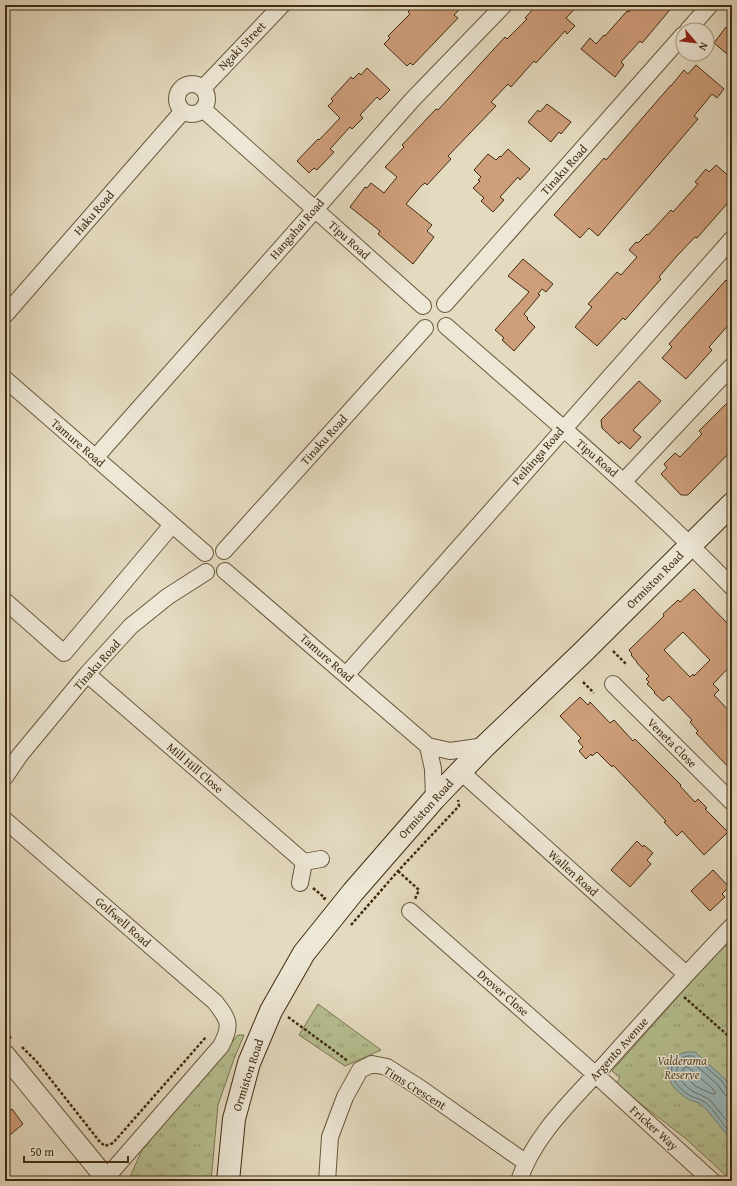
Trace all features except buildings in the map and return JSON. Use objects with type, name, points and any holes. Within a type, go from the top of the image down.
[{"type":"main road","name":"Ormiston Road","points":[[228,1181],[234,1119],[249,1063],[271,1011],[304,953],[353,892],[460,771],[582,653],[732,504]]},
{"type":"street","name":"Ngaki Street","points":[[203,88],[282,5]]},
{"type":"street","name":"Hangahai Road","points":[[95,458],[413,99],[504,5]]},
{"type":"street","points":[[695,22],[710,5]]},
{"type":"street","name":"Tinaku Road","points":[[445,304],[675,44]]},
{"type":"street","points":[[189,84],[194,84],[203,88],[208,96],[207,106],[204,110],[200,113],[191,115],[182,111],[177,103],[180,90],[189,84]]},
{"type":"street","name":"Tipu Road","points":[[204,110],[423,306]]},
{"type":"street","name":"Haku Road","points":[[5,315],[182,111]]},
{"type":"street","name":"Peihinga Road","points":[[346,675],[732,239]]},
{"type":"street","points":[[436,300],[445,304],[450,312],[449,322],[438,331],[425,328],[420,320],[420,310],[423,306],[436,300]]},
{"type":"street","name":"Tipu Road","points":[[446,326],[624,481],[691,544],[732,587]]},
{"type":"street","name":"Tinaku Road","points":[[224,551],[425,328]]},
{"type":"street","points":[[624,481],[732,366]]},
{"type":"street","name":"Tamure Road","points":[[5,379],[205,553]]},
{"type":"street","points":[[5,601],[64,653],[172,525]]},
{"type":"street","points":[[216,548],[224,551],[229,563],[225,570],[222,573],[214,575],[206,572],[202,560],[205,553],[208,550],[216,548]]},
{"type":"street","name":"Tamure Road","points":[[225,570],[428,746],[450,751],[485,746]]},
{"type":"street","name":"Tinaku Road","points":[[5,777],[20,755],[87,674],[131,626],[167,597],[206,572]]},
{"type":"street","name":"Mill Hill Close","points":[[87,674],[304,862]]},
{"type":"street","name":"Veneta Close","points":[[613,684],[732,802]]},
{"type":"street","points":[[428,746],[433,769],[434,799]]},
{"type":"street","name":"Wallen Road","points":[[460,771],[686,974]]},
{"type":"street","name":"Golfwell Road","points":[[5,820],[216,1002],[228,1023],[228,1032],[221,1046],[107,1180]]},
{"type":"street","points":[[300,884],[304,862],[321,858]]},
{"type":"street","name":"Drover Close","points":[[410,911],[596,1075]]},
{"type":"street","name":"Argento Avenue","points":[[519,1181],[525,1162],[550,1126],[686,974],[732,926]]},
{"type":"street","points":[[12,1046],[107,1180]]},
{"type":"street","name":"Tims Crescent","points":[[360,1070],[372,1064],[387,1067],[420,1088],[525,1162]]},
{"type":"street","points":[[327,1181],[330,1137],[345,1098],[360,1070]]},
{"type":"street","name":"Fricker Way","points":[[596,1075],[712,1181]]},
{"type":"path","points":[[613,651],[627,665]]},
{"type":"path","points":[[583,682],[594,693]]},
{"type":"path","points":[[347,930],[398,871],[459,806],[458,798]]},
{"type":"path","points":[[398,871],[419,890],[410,911]]},
{"type":"path","points":[[679,993],[732,1038]]},
{"type":"path","points":[[291,1010],[288,1016],[360,1070]]},
{"type":"path","points":[[5,1034],[12,1046],[37,1062],[100,1142],[105,1146],[113,1143],[206,1037]]},
{"type":"green space","name":"Valderama Reserve","points":[[732,936],[732,1181],[685,1138],[615,1084],[620,1078],[612,1071]]},
{"type":"green space","points":[[318,1004],[381,1050],[345,1066],[299,1035]]},
{"type":"green space","points":[[238,1035],[244,1035],[218,1105],[211,1181],[132,1181],[130,1177],[142,1150]]},
{"type":"water","points":[[686,1052],[695,1052],[725,1079],[732,1091],[732,1138],[728,1136],[702,1105],[682,1095],[670,1082],[668,1076],[668,1065],[670,1058]]}]
